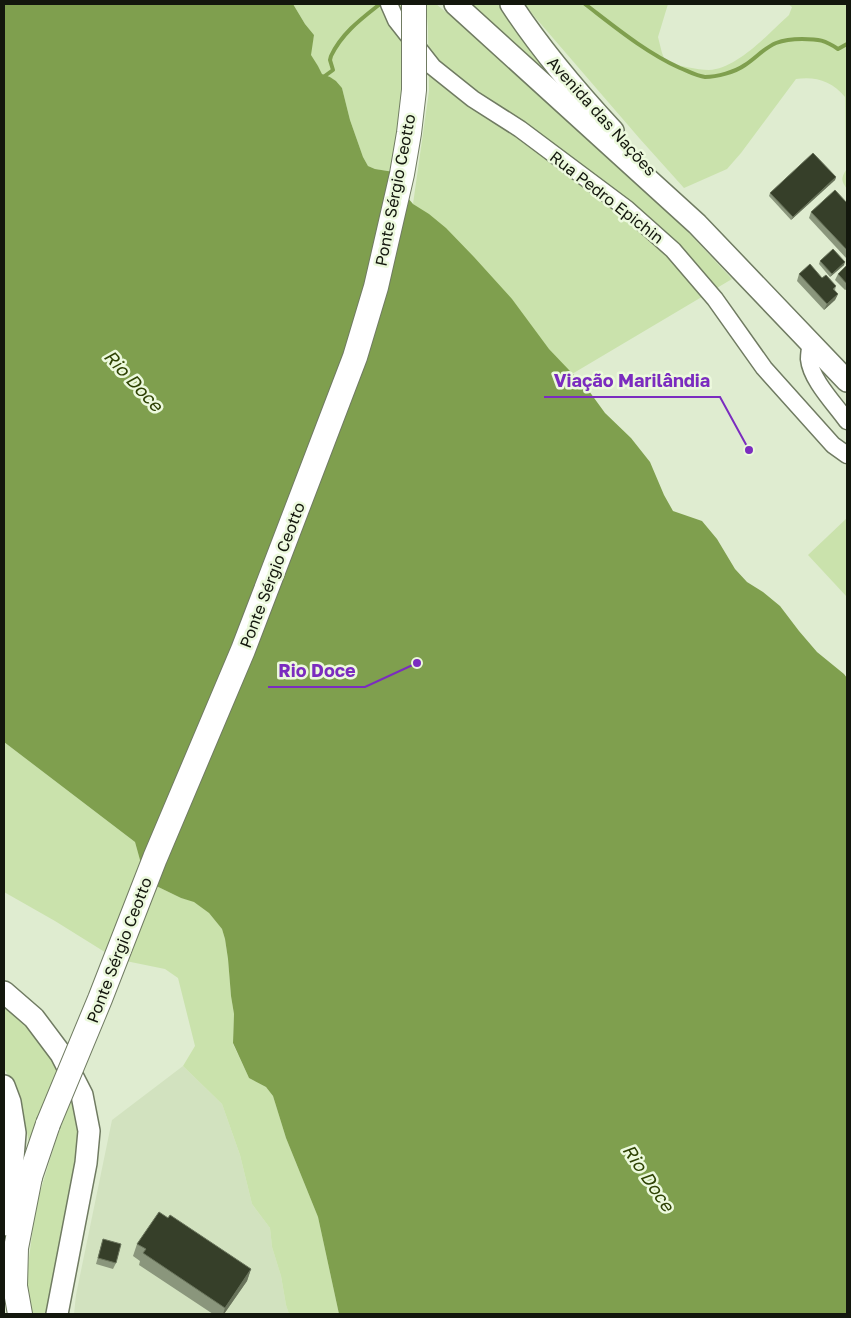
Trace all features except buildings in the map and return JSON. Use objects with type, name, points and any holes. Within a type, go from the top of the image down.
[{"type":"highway","name":"Ponte Sérgio Ceotto","points":[[30,1177],[48,1124],[100,999],[155,858],[244,650],[355,357],[376,287],[408,141],[414,90],[414,4]]},
{"type":"highway","points":[[4,1235],[30,1177]]},
{"type":"highway","points":[[20,1314],[15,1286],[16,1248],[30,1177]]},
{"type":"main road","points":[[455,4],[697,224],[847,381]]},
{"type":"main road","name":"Avenida das Nações","points":[[511,4],[554,64],[595,112],[670,191],[697,224]]},
{"type":"main road","points":[[4,992],[34,1018],[62,1054],[82,1095],[89,1131],[86,1163],[57,1314]]},
{"type":"main road","points":[[4,1086],[10,1102],[15,1133],[12,1171],[4,1225]]},
{"type":"street","name":"Rua Pedro Epichin","points":[[389,4],[396,20],[434,67],[473,99],[520,130],[627,210],[673,250],[714,299],[764,368],[833,444],[847,455]]},
{"type":"street","points":[[811,342],[810,359],[817,380],[847,421]]},
{"type":"shaded area","points":[[293,4],[403,4],[404,82],[394,172],[368,166],[350,120],[342,88],[336,81],[322,74],[310,55],[314,35]]},
{"type":"shaded area","points":[[426,4],[436,4],[528,79],[661,203],[732,279],[572,374],[413,204],[429,91]]},
{"type":"shaded area","points":[[466,4],[499,4],[570,97]]},
{"type":"shaded area","points":[[525,4],[668,4],[658,37],[666,63],[709,70],[730,64],[752,49],[789,15],[792,7],[788,4],[847,4],[847,189],[842,180],[846,170],[845,97],[829,83],[810,78],[796,79],[727,169],[684,188]]},
{"type":"shaded area","points":[[847,518],[847,597],[808,555]]},
{"type":"shaded area","points":[[4,742],[135,842],[145,878],[148,882],[181,898],[194,901],[209,913],[222,929],[228,959],[234,1014],[233,1044],[249,1078],[266,1087],[273,1096],[286,1138],[318,1217],[339,1314],[289,1314],[281,1276],[272,1247],[270,1228],[252,1204],[240,1155],[222,1104],[183,1066],[195,1046],[178,978],[165,969],[116,959],[4,892]]},
{"type":"shaded area","points":[[4,1003],[32,1023],[60,1064],[29,1142],[19,1095],[4,1068]]},
{"type":"shaded area","points":[[183,1066],[222,1104],[240,1155],[252,1204],[270,1228],[272,1247],[281,1276],[289,1314],[74,1314],[76,1295],[112,1120]]},
{"type":"shaded area","points":[[72,1095],[86,1145],[50,1314],[27,1314],[25,1288],[36,1205]]},
{"type":"water","name":"Rio Doce","points":[[4,4],[293,4],[314,35],[311,55],[322,74],[336,81],[342,88],[350,120],[368,166],[394,172],[398,186],[413,204],[446,228],[474,257],[512,299],[549,349],[589,391],[605,413],[631,438],[650,462],[673,511],[702,521],[717,539],[735,569],[747,582],[780,606],[817,652],[847,678],[847,1314],[339,1314],[318,1217],[286,1138],[273,1096],[266,1087],[249,1078],[233,1043],[234,1014],[228,959],[222,929],[209,913],[194,902],[181,898],[148,882],[145,878],[135,842],[4,742]]},
{"type":"waterway","points":[[322,78],[333,70],[330,60],[331,56],[341,40],[352,27],[380,4]]},
{"type":"waterway","points":[[585,4],[631,39],[667,62],[695,75],[705,77],[720,75],[741,68],[768,48],[782,41],[799,39],[817,40],[838,49],[847,44]]},
{"type":"place","name":"Viação Marilândia","points":[[749,450]]},
{"type":"place","name":"Rio Doce","points":[[417,663]]}]
